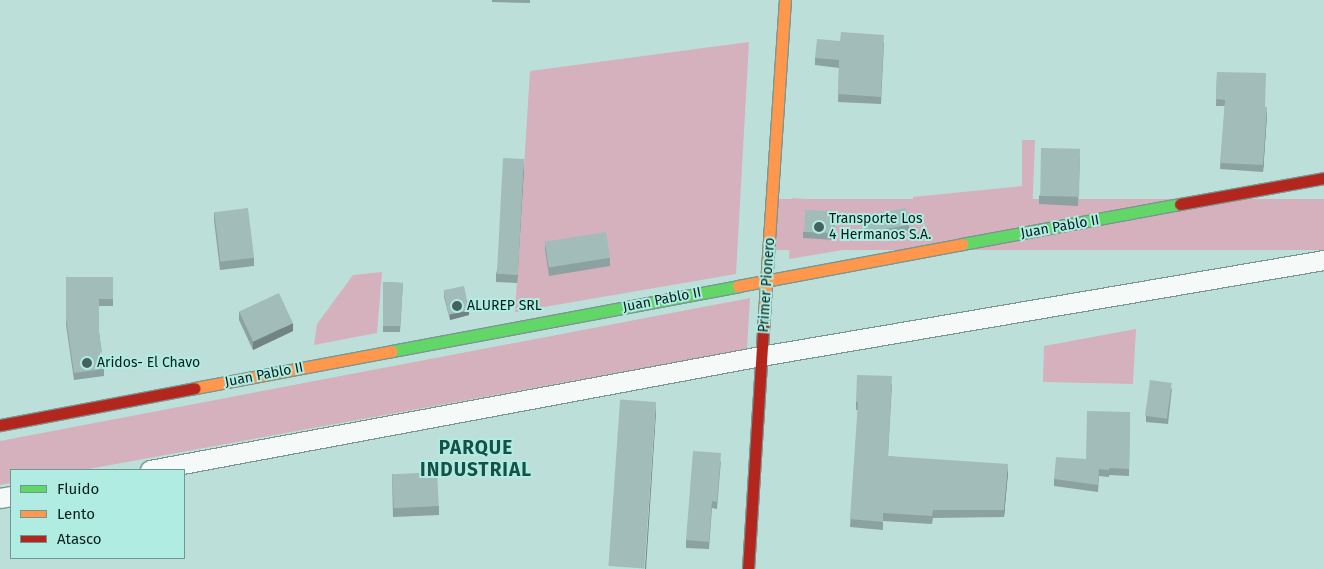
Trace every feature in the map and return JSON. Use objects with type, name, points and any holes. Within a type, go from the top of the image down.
[{"type":"street","name":"Primer Pionero","points":[[748,569],[785,0]]},
{"type":"street","name":"Juan Pablo II","points":[[0,425],[768,280],[1324,178]]},
{"type":"street","points":[[155,469],[761,356],[1324,260]]},
{"type":"shaded area","points":[[749,42],[736,274],[515,312],[530,71]]},
{"type":"shaded area","points":[[1022,140],[1035,140],[1032,219],[914,238],[913,197],[1022,186]]},
{"type":"shaded area","points":[[792,198],[859,203],[861,247],[789,259]]},
{"type":"shaded area","points":[[769,199],[1324,199],[1324,250],[769,250]]},
{"type":"shaded area","points":[[382,272],[377,333],[314,345],[317,324],[353,275]]},
{"type":"shaded area","points":[[750,298],[747,349],[88,469],[10,469],[10,483],[0,485],[0,441]]},
{"type":"shaded area","points":[[1136,329],[1133,384],[1043,382],[1044,346]]},
{"type":"building","points":[[841,32],[884,35],[881,97],[838,94],[839,60],[815,58],[817,39],[840,41]]},
{"type":"building","points":[[1217,72],[1266,73],[1265,107],[1267,107],[1263,165],[1220,163],[1225,100],[1216,99]]},
{"type":"building","points":[[1041,148],[1080,149],[1079,197],[1040,196]]},
{"type":"building","points":[[503,158],[524,159],[518,275],[497,274]]},
{"type":"building","points":[[248,208],[254,258],[220,262],[214,212]]},
{"type":"building","points":[[906,208],[909,225],[866,232],[863,216]]},
{"type":"building","name":"Transporte Los 4 Hermanos S.A.","points":[[805,210],[835,211],[834,233],[804,232]]},
{"type":"building","points":[[606,232],[610,258],[549,267],[545,242]]},
{"type":"building","points":[[66,277],[113,277],[113,299],[99,299],[99,332],[104,369],[74,373],[66,318]]},
{"type":"building","points":[[383,282],[403,283],[400,326],[383,326]]},
{"type":"building","name":"ALUREP SRL","points":[[464,286],[469,310],[449,315],[443,290]]},
{"type":"building","points":[[279,293],[293,323],[253,342],[239,312]]},
{"type":"building","points":[[857,375],[892,376],[888,456],[1008,464],[1004,510],[933,510],[932,516],[883,513],[883,522],[850,519],[858,402],[856,402]]},
{"type":"building","points":[[1150,380],[1172,383],[1167,419],[1145,416]]},
{"type":"building","points":[[620,399],[656,402],[644,569],[608,566]]},
{"type":"building","points":[[1087,411],[1130,412],[1129,469],[1099,469],[1098,485],[1054,479],[1056,457],[1086,459]]},
{"type":"building","points":[[693,451],[721,453],[717,502],[712,501],[709,542],[686,540]]},
{"type":"building","points":[[437,472],[439,506],[394,508],[392,474]]},
{"type":"traffic: fast","points":[[962,244],[1180,204]]},
{"type":"traffic: fast","points":[[392,351],[738,286]]},
{"type":"traffic: slow","points":[[764,315],[785,0]]},
{"type":"traffic: slow","points":[[738,286],[962,244]]},
{"type":"traffic: slow","points":[[195,388],[392,351]]},
{"type":"traffic: jam","points":[[1180,204],[1324,178]]},
{"type":"traffic: jam","points":[[748,569],[764,315]]},
{"type":"traffic: jam","points":[[0,425],[195,388]]},
{"type":"place","name":"Transporte Los 4 Hermanos S.A.","points":[[819,227]]},
{"type":"place","name":"ALUREP SRL","points":[[457,306]]},
{"type":"place","name":"Aridos- El Chavo","points":[[87,363]]},
{"type":"district","name":"PARQUE INDUSTRIAL","points":[[476,459]]}]
